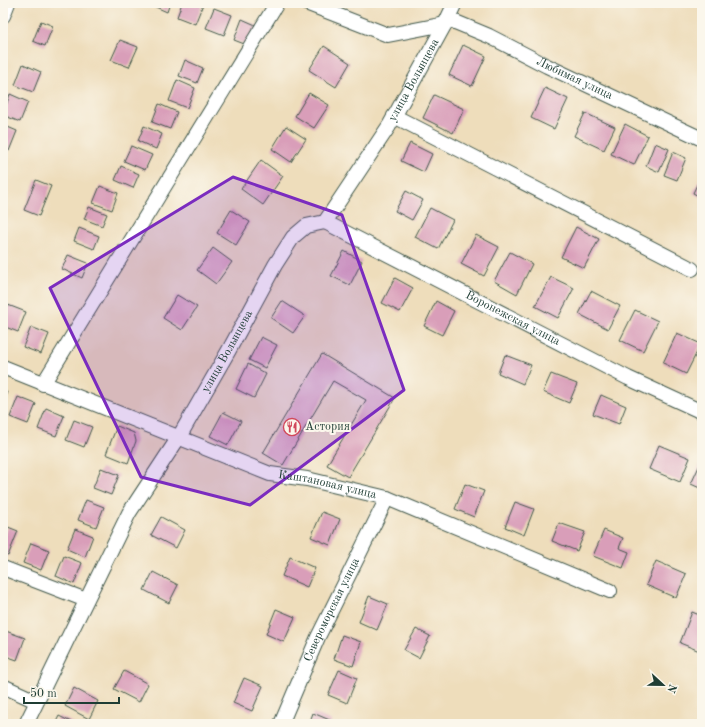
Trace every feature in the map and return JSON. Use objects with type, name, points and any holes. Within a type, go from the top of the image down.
[{"type":"street","points":[[3,16],[8,3]]},
{"type":"street","points":[[43,384],[276,3]]},
{"type":"street","points":[[306,3],[388,35],[446,22]]},
{"type":"street","name":"улица Волынцева","points":[[26,724],[129,513],[179,437],[229,350],[275,264],[293,237],[306,226],[325,222],[394,116],[455,3]]},
{"type":"street","name":"Любимая улица","points":[[446,22],[489,36],[547,66],[702,139]]},
{"type":"street","points":[[394,116],[692,269]]},
{"type":"street","name":"Воронежская улица","points":[[325,222],[628,378],[702,412]]},
{"type":"street","name":"Каштановая улица","points":[[3,367],[270,474],[307,479],[387,498],[610,592]]},
{"type":"street","name":"Североморская улица","points":[[281,724],[318,637],[387,498]]},
{"type":"street","points":[[3,568],[86,600]]},
{"type":"street","points":[[3,686],[36,701]]},
{"type":"highlighted area","points":[[233,177],[342,215],[404,390],[250,505],[141,477],[50,288]]},
{"type":"building","points":[[149,3],[170,3],[167,12]]},
{"type":"building","points":[[182,3],[203,4],[195,24],[177,17]]},
{"type":"building","points":[[214,8],[232,15],[224,35],[206,28]]},
{"type":"building","points":[[242,19],[260,27],[252,47],[234,40]]},
{"type":"building","points":[[41,21],[53,26],[45,46],[33,41]]},
{"type":"building","points":[[120,40],[138,47],[129,67],[111,60]]},
{"type":"building","points":[[463,45],[486,56],[472,86],[449,75]]},
{"type":"building","points":[[324,46],[350,63],[336,87],[309,70]]},
{"type":"building","points":[[185,60],[203,68],[197,83],[179,76]]},
{"type":"building","points":[[23,64],[41,72],[33,92],[15,85]]},
{"type":"building","points":[[177,80],[195,88],[187,108],[169,101]]},
{"type":"building","points":[[545,88],[568,99],[554,129],[531,118]]},
{"type":"building","points":[[309,93],[329,105],[314,128],[295,116]]},
{"type":"building","points":[[10,94],[28,102],[20,122],[3,115]]},
{"type":"building","points":[[434,95],[464,109],[453,133],[423,118]]},
{"type":"building","points":[[159,104],[177,112],[170,129],[152,122]]},
{"type":"building","points":[[585,113],[615,127],[604,150],[574,136]]},
{"type":"building","points":[[625,124],[648,136],[634,165],[611,154]]},
{"type":"building","points":[[3,125],[17,131],[9,151],[3,149]]},
{"type":"building","points":[[144,126],[162,134],[156,149],[138,141]]},
{"type":"building","points":[[286,126],[306,139],[291,162],[272,149]]},
{"type":"building","points":[[410,143],[432,154],[424,172],[401,161]]},
{"type":"building","points":[[655,143],[669,149],[659,172],[646,166]]},
{"type":"building","points":[[131,146],[152,155],[145,170],[124,161]]},
{"type":"building","points":[[673,152],[686,158],[677,180],[664,175]]},
{"type":"building","points":[[261,160],[283,176],[263,205],[241,189]]},
{"type":"building","points":[[121,166],[139,174],[133,188],[115,180]]},
{"type":"building","points":[[702,174],[702,198],[693,193]]},
{"type":"building","points":[[36,180],[51,186],[39,216],[24,210]]},
{"type":"building","points":[[100,186],[118,193],[112,210],[93,203]]},
{"type":"building","points":[[406,191],[423,200],[412,220],[395,211]]},
{"type":"building","points":[[89,207],[107,214],[102,226],[84,219]]},
{"type":"building","points":[[430,208],[453,220],[438,249],[415,237]]},
{"type":"building","points":[[231,210],[250,222],[236,245],[217,233]]},
{"type":"building","points":[[576,227],[599,239],[584,268],[561,257]]},
{"type":"building","points":[[79,228],[99,236],[94,249],[74,241]]},
{"type":"building","points":[[476,235],[499,247],[484,276],[461,264]]},
{"type":"building","points":[[213,248],[232,262],[216,284],[197,270]]},
{"type":"building","points":[[344,251],[362,261],[350,285],[331,276]]},
{"type":"building","points":[[510,252],[532,264],[517,294],[494,281]]},
{"type":"building","points":[[68,255],[88,263],[82,278],[62,269]]},
{"type":"building","points":[[551,277],[574,288],[558,318],[535,306]]},
{"type":"building","points":[[395,278],[413,288],[400,312],[382,303]]},
{"type":"building","points":[[591,291],[620,306],[608,329],[579,314]]},
{"type":"building","points":[[177,295],[197,307],[182,330],[163,318]]},
{"type":"building","points":[[282,301],[305,316],[293,333],[271,318]]},
{"type":"building","points":[[436,301],[454,311],[442,335],[424,326]]},
{"type":"building","points":[[8,305],[26,312],[18,332],[3,326],[3,316]]},
{"type":"building","points":[[635,310],[658,321],[643,351],[620,340]]},
{"type":"building","points":[[31,327],[49,334],[41,354],[23,347]]},
{"type":"building","points":[[677,333],[701,344],[686,374],[663,363]]},
{"type":"building","points":[[261,337],[277,345],[265,368],[249,360]]},
{"type":"building","points":[[322,354],[395,398],[348,477],[327,465],[366,400],[333,381],[283,465],[263,453]]},
{"type":"building","points":[[505,355],[531,365],[523,384],[498,373]]},
{"type":"building","points":[[248,364],[266,374],[254,398],[236,389]]},
{"type":"building","points":[[551,374],[577,384],[569,403],[543,392]]},
{"type":"building","points":[[3,391],[7,392],[3,403]]},
{"type":"building","points":[[601,395],[626,406],[619,424],[593,414]]},
{"type":"building","points":[[18,397],[36,404],[28,424],[10,417]]},
{"type":"building","points":[[46,408],[64,416],[56,436],[38,429]]},
{"type":"building","points":[[223,412],[241,421],[228,445],[210,436]]},
{"type":"building","points":[[74,420],[92,427],[84,447],[66,440]]},
{"type":"building","points":[[117,426],[134,433],[136,441],[128,463],[106,454]]},
{"type":"building","points":[[659,445],[690,458],[680,482],[649,469]]},
{"type":"building","points":[[702,460],[702,489],[691,484]]},
{"type":"building","points":[[101,468],[119,475],[111,495],[93,488]]},
{"type":"building","points":[[465,484],[484,491],[474,517],[455,509]]},
{"type":"building","points":[[86,500],[104,507],[96,527],[78,520]]},
{"type":"building","points":[[515,502],[534,509],[524,535],[505,527]]},
{"type":"building","points":[[322,512],[340,519],[330,545],[311,537]]},
{"type":"building","points":[[161,517],[185,530],[176,548],[151,535]]},
{"type":"building","points":[[559,523],[585,532],[577,551],[552,541]]},
{"type":"building","points":[[8,527],[18,531],[8,556],[3,554],[3,539]]},
{"type":"building","points":[[75,529],[93,536],[85,557],[67,549]]},
{"type":"building","points":[[604,530],[623,538],[619,548],[629,552],[623,568],[593,556]]},
{"type":"building","points":[[31,543],[49,550],[41,570],[23,563]]},
{"type":"building","points":[[64,556],[82,563],[74,584],[56,576]]},
{"type":"building","points":[[290,557],[315,568],[307,587],[282,576]]},
{"type":"building","points":[[656,561],[686,574],[676,598],[646,585]]},
{"type":"building","points":[[153,572],[178,585],[169,603],[144,590]]},
{"type":"building","points":[[369,596],[388,604],[377,630],[359,622]]},
{"type":"building","points":[[276,609],[295,617],[284,642],[266,634]]},
{"type":"building","points":[[692,612],[702,616],[702,652],[680,643]]},
{"type":"building","points":[[416,629],[430,636],[419,658],[404,650]]},
{"type":"building","points":[[3,630],[25,638],[17,660],[3,655]]},
{"type":"building","points":[[342,635],[361,642],[353,666],[334,659]]},
{"type":"building","points":[[339,670],[357,678],[347,703],[328,695]]},
{"type":"building","points":[[124,671],[148,684],[139,702],[114,689]]},
{"type":"building","points":[[244,678],[263,686],[252,711],[233,703]]},
{"type":"building","points":[[74,688],[98,701],[89,719],[65,706]]},
{"type":"building","points":[[313,713],[332,721],[331,724],[309,724]]},
{"type":"building","points":[[59,716],[75,724],[55,724]]},
{"type":"place","name":"Астория","points":[[292,427]]}]
